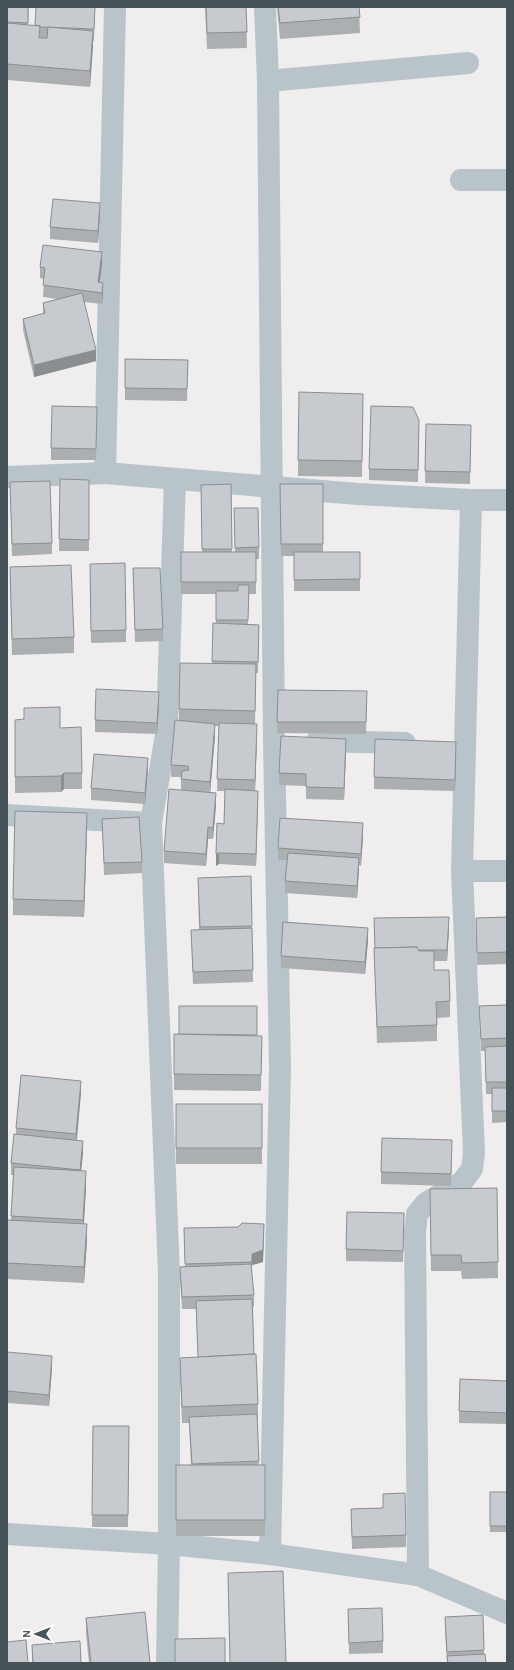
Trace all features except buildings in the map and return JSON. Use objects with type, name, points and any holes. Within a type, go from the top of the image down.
[{"type":"street","points":[[105,473],[115,7]]},
{"type":"street","points":[[265,7],[268,81],[271,486],[287,740],[270,1554]]},
{"type":"street","points":[[268,81],[468,62]]},
{"type":"street","points":[[461,180],[507,180]]},
{"type":"street","points":[[7,477],[105,473],[358,494],[471,500],[507,500]]},
{"type":"street","points":[[167,1663],[170,1544],[168,1274],[151,823],[167,729],[175,479]]},
{"type":"street","points":[[418,1574],[414,1231],[417,1214],[426,1203],[462,1182],[466,1178],[472,1169],[474,1154],[456,745],[471,500]]},
{"type":"street","points":[[287,740],[424,744]]},
{"type":"street","points":[[7,815],[151,823]]},
{"type":"street","points":[[462,871],[507,871]]},
{"type":"street","points":[[7,1534],[170,1544],[270,1554],[418,1574],[507,1613]]}]
